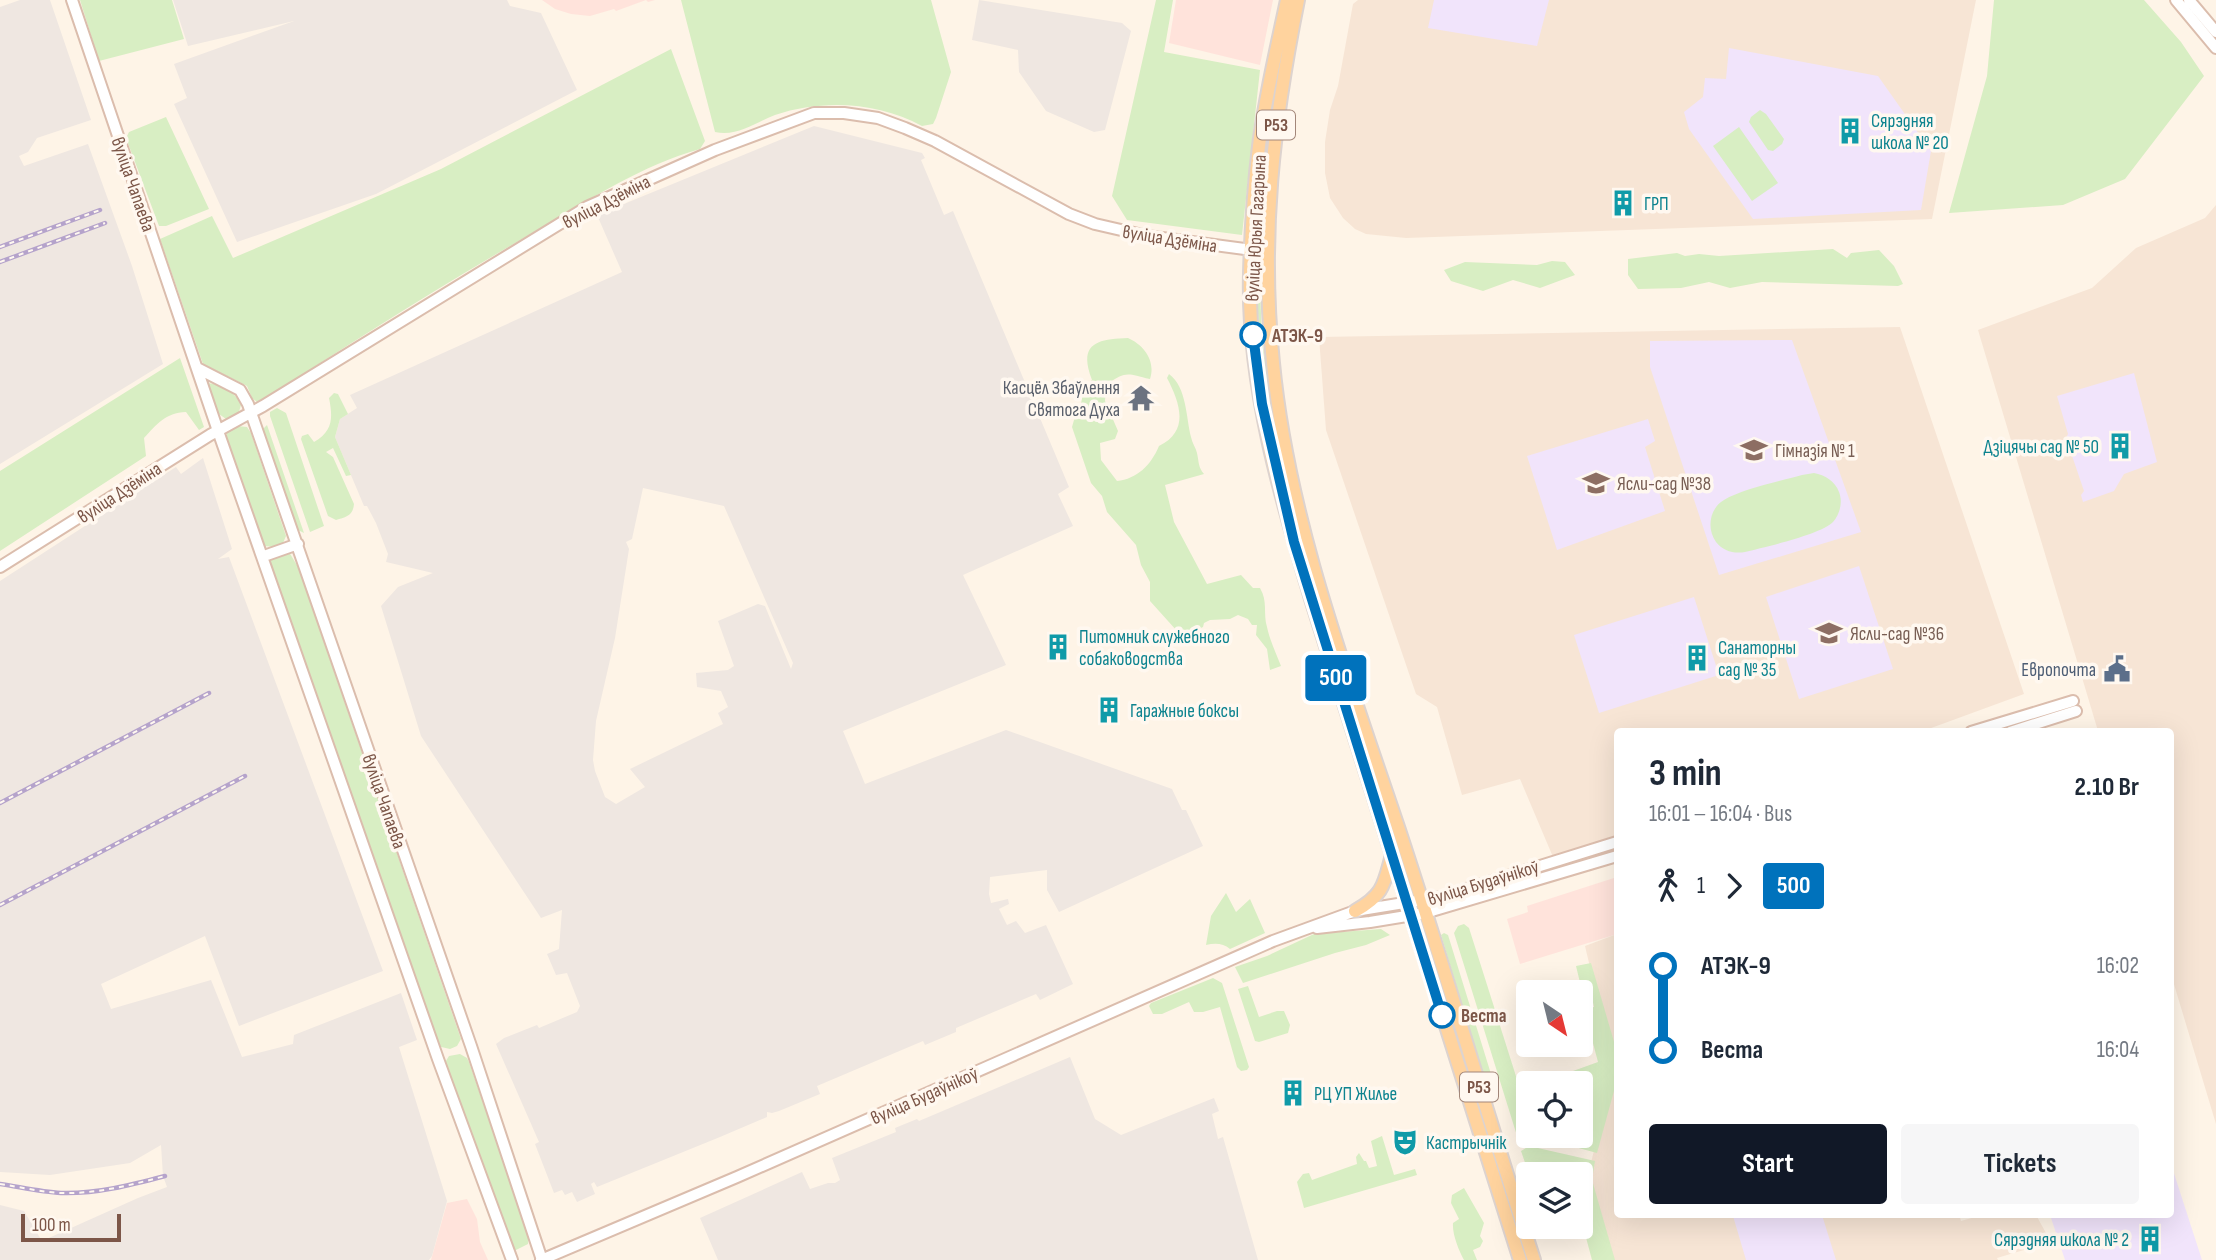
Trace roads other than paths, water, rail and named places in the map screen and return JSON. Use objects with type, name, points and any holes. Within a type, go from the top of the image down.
[{"type":"main road","name":"вуліца Чапаева","points":[[72,0],[218,430],[438,1059],[512,1260]]},
{"type":"main road","name":"вуліца Юрыя Гагарына","points":[[1287,0],[1259,146],[1252,251],[1251,301],[1256,369],[1262,404],[1281,491],[1312,603],[1520,1260]]},
{"type":"main road","name":"вуліца Юрыя Гагарына","points":[[1298,0],[1277,117],[1269,185],[1268,301],[1281,428],[1296,496],[1328,612],[1424,907],[1534,1260]]},
{"type":"main road","points":[[2176,0],[2216,48]]},
{"type":"main road","points":[[2189,0],[2216,32]]},
{"type":"main road","name":"вуліца Дзёміна","points":[[0,567],[218,430],[251,413],[587,207],[715,150],[814,113],[844,113],[878,118],[905,128],[935,141],[1069,215],[1095,224],[1147,236],[1267,252]]},
{"type":"main road","name":"вуліца Чапаева","points":[[197,368],[240,390],[251,413],[471,1046],[542,1260]]},
{"type":"main road","points":[[264,556],[298,544]]},
{"type":"main road","points":[[1987,728],[2075,706],[2020,728]]},
{"type":"main road","name":"вуліца Будаўнікоў","points":[[1307,929],[1411,916],[1424,907],[1614,843]]},
{"type":"main road","points":[[1355,911],[1368,904],[1383,889],[1392,854]]},
{"type":"main road","name":"вуліца Будаўнікоў","points":[[542,1260],[1273,941],[1355,911],[1407,903],[1424,907],[1614,857]]},
{"type":"main road","points":[[1562,859],[1567,870]]},
{"type":"railway","points":[[0,247],[100,210]]},
{"type":"railway","points":[[0,262],[105,223]]},
{"type":"railway","points":[[0,803],[209,693]]},
{"type":"railway","points":[[0,905],[245,776]]},
{"type":"railway","points":[[0,1184],[46,1192],[74,1193],[114,1188],[165,1176]]},
{"type":"place","name":"Сярэдняя школа № 20","points":[[1850,131]]},
{"type":"place","name":"ГРП","points":[[1623,203]]},
{"type":"place","name":"АТЭК-9","points":[[1253,335]]},
{"type":"place","name":"Касцёл Збаўлення Святога Духа","points":[[1141,398]]},
{"type":"place","name":"Дзіцячы сад № 50","points":[[2120,446]]},
{"type":"place","name":"Гімназія № 1","points":[[1754,450]]},
{"type":"place","name":"Ясли-сад №38","points":[[1596,483]]},
{"type":"place","name":"Ясли-сад №36","points":[[1829,633]]},
{"type":"place","name":"Питомник служебного собаководства","points":[[1058,647]]},
{"type":"place","name":"Санаторны сад № 35","points":[[1697,658]]},
{"type":"place","name":"Европочта","points":[[2117,669]]},
{"type":"place","name":"Гаражные боксы","points":[[1109,710]]},
{"type":"place","name":"Веста","points":[[1442,1015]]},
{"type":"place","name":"РЦ УП Жилье","points":[[1293,1093]]},
{"type":"place","name":"Кастрычнік","points":[[1405,1142]]},
{"type":"place","name":"Сярэдняя школа № 2","points":[[2150,1239]]}]
